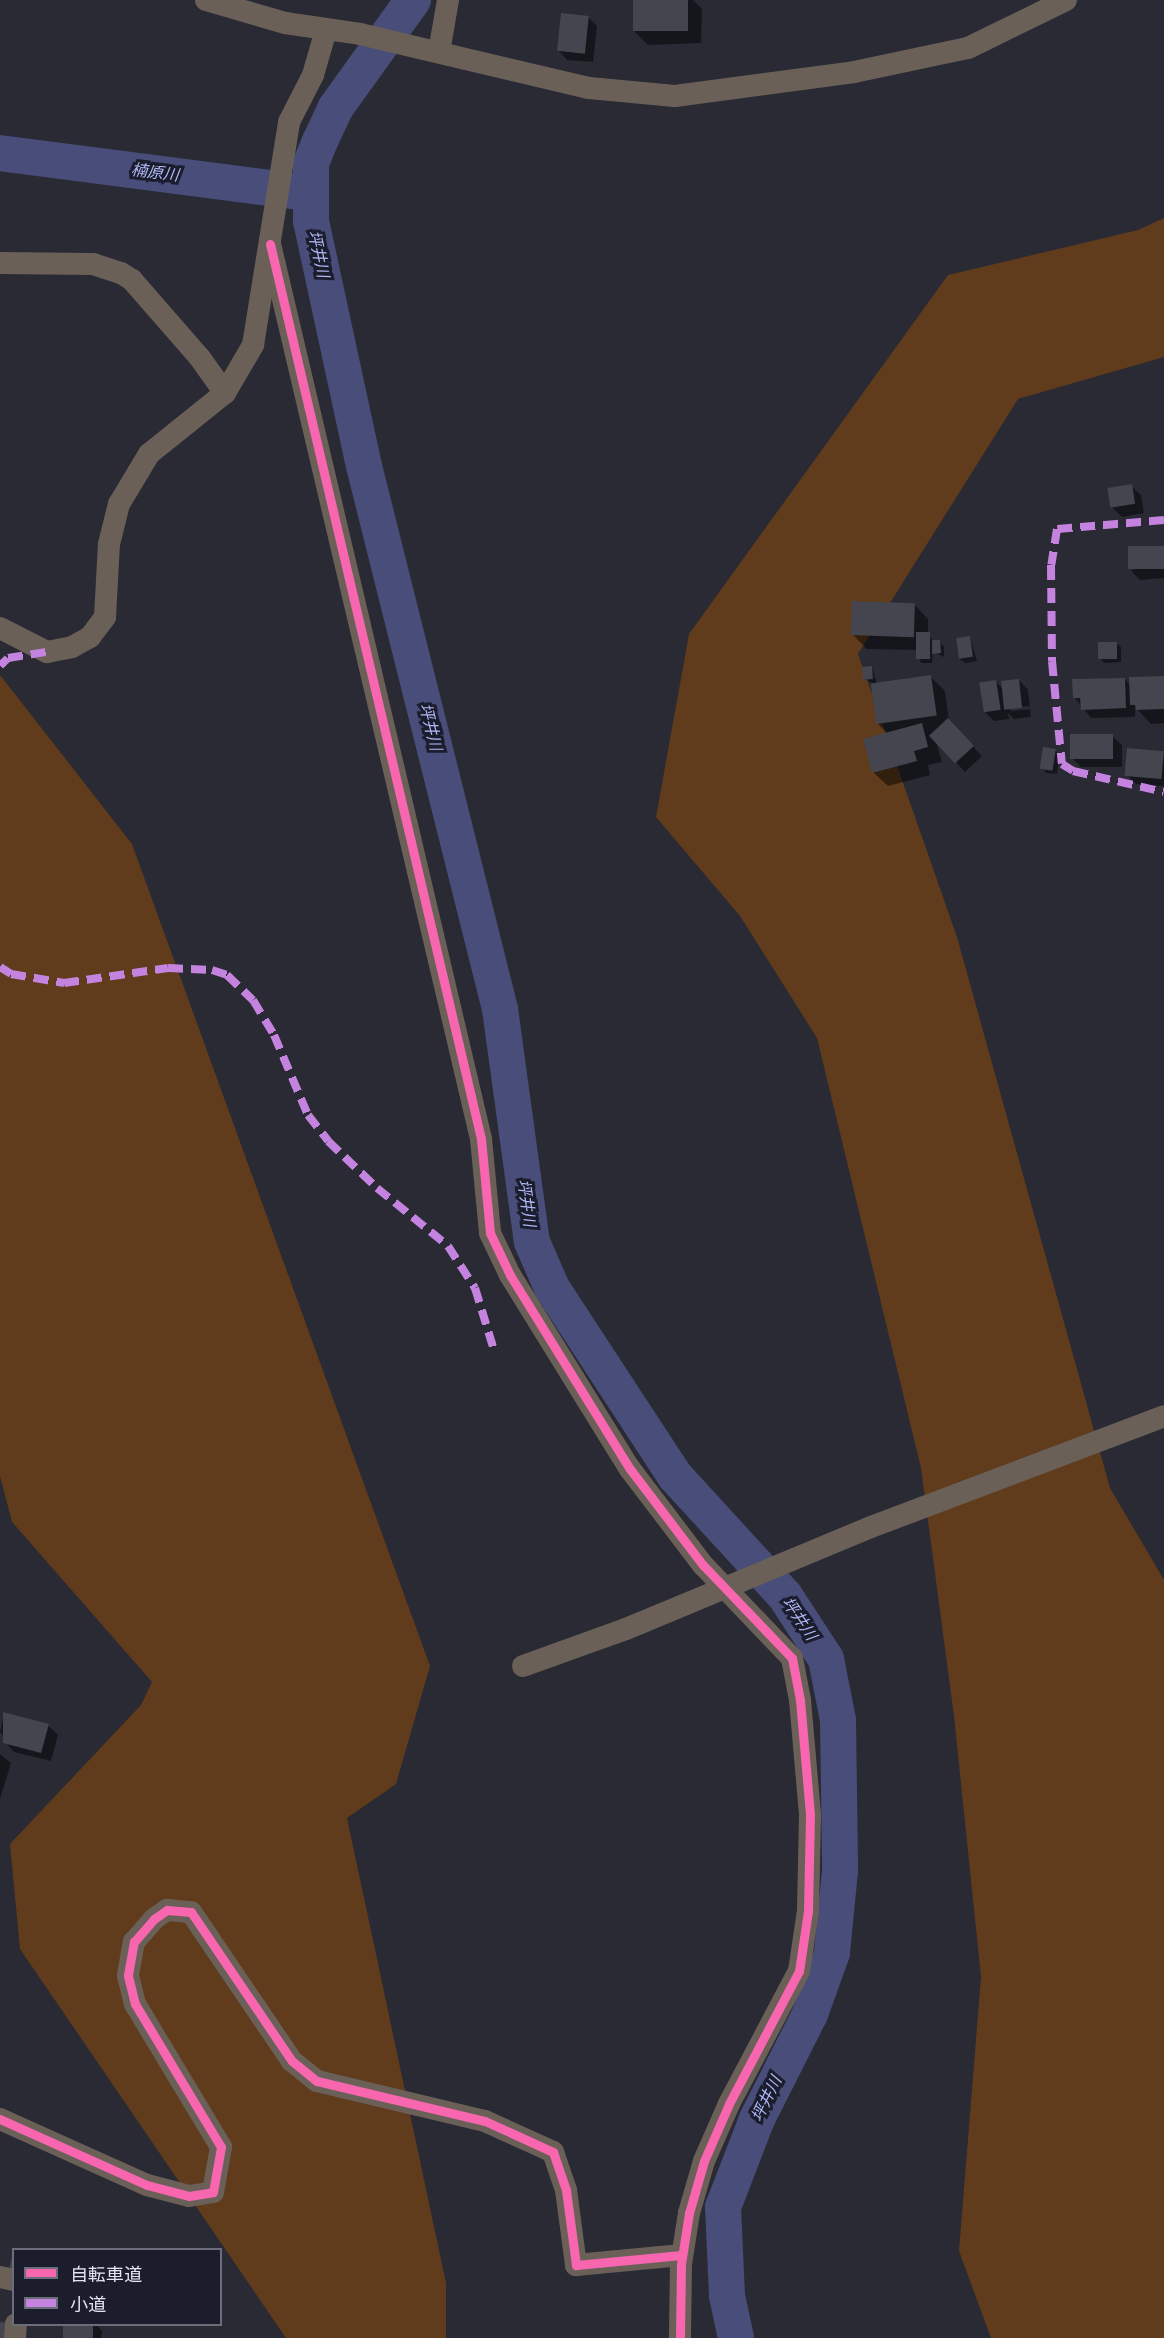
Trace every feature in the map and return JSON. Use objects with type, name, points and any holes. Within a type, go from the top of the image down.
[{"type":"street","points":[[206,0],[326,30],[360,34],[589,88],[675,96],[854,72],[968,48],[1066,0]]},
{"type":"street","points":[[439,52],[448,0]]},
{"type":"street","points":[[0,628],[47,652],[72,647],[90,637],[105,617],[109,544],[119,504],[149,454],[225,393],[253,345],[289,122],[313,75],[326,30]]},
{"type":"street","points":[[270,244],[481,1139],[490,1233],[510,1275],[630,1469],[703,1565],[735,1583],[792,1658],[800,1700],[810,1815],[808,1911],[799,1971],[729,2104],[705,2162],[689,2213],[682,2255],[680,2338]]},
{"type":"street","points":[[0,263],[93,264],[121,273],[132,280],[200,358],[225,393]]},
{"type":"street","points":[[524,1666],[1164,1416]]},
{"type":"street","points":[[0,2119],[147,2185],[189,2196],[213,2193],[221,2146],[135,2004],[128,1975],[134,1942],[154,1919],[167,1910],[191,1912],[292,2061],[317,2081],[485,2121],[553,2152],[566,2190],[576,2265],[682,2255]]},
{"type":"shaded area","points":[[1164,218],[1164,357],[1018,399],[858,654],[957,937],[1110,1488],[1164,1580],[1164,2338],[991,2338],[959,2251],[981,1977],[954,1716],[921,1468],[817,1038],[740,916],[656,817],[689,634],[948,275],[1138,230]]},
{"type":"shaded area","points":[[0,675],[132,844],[430,1666],[396,1784],[347,1818],[446,2283],[446,2338],[286,2338],[20,1949],[10,1844],[141,1705],[152,1682],[12,1522],[0,1476]]},
{"type":"building","points":[[633,0],[688,0],[688,31],[633,31]]},
{"type":"building","points":[[561,13],[589,16],[585,54],[557,51]]},
{"type":"building","points":[[1132,484],[1135,504],[1110,508],[1107,488]]},
{"type":"building","points":[[1128,546],[1164,546],[1164,569],[1128,569]]},
{"type":"building","points":[[852,601],[915,603],[914,637],[851,635]]},
{"type":"building","points":[[916,632],[930,632],[930,659],[916,659]]},
{"type":"building","points":[[970,636],[973,657],[959,659],[956,638]]},
{"type":"building","points":[[932,640],[940,640],[941,653],[932,654]]},
{"type":"building","points":[[1098,642],[1117,642],[1117,659],[1098,659]]},
{"type":"building","points":[[872,666],[873,679],[863,680],[862,667]]},
{"type":"building","points":[[931,675],[937,716],[876,724],[871,683]]},
{"type":"building","points":[[1164,676],[1164,709],[1136,710],[1135,705],[1130,705],[1129,677]]},
{"type":"building","points":[[1125,678],[1126,708],[1081,710],[1080,698],[1073,698],[1072,679]]},
{"type":"building","points":[[1019,679],[1022,708],[1004,710],[1001,681]]},
{"type":"building","points":[[996,680],[1001,710],[984,712],[979,683]]},
{"type":"building","points":[[948,718],[974,746],[955,764],[929,736]]},
{"type":"building","points":[[922,723],[928,747],[914,751],[917,761],[872,773],[863,739]]},
{"type":"building","points":[[1070,734],[1113,734],[1113,759],[1070,759]]},
{"type":"building","points":[[1043,747],[1056,749],[1052,771],[1040,769]]},
{"type":"building","points":[[1127,748],[1164,751],[1161,779],[1125,776]]},
{"type":"building","points":[[3,1712],[49,1724],[41,1753],[3,1743]]},
{"type":"building","points":[[12,2257],[12,2273],[8,2272]]},
{"type":"building","points":[[0,2322],[10,2323],[8,2338],[0,2338]]},
{"type":"building","points":[[63,2326],[93,2326],[93,2338],[63,2338]]},
{"type":"waterway","name":"坪井川","points":[[413,0],[336,107],[320,141],[311,163],[311,221],[364,466],[500,1009],[532,1242],[552,1288],[675,1476],[785,1596],[826,1659],[838,1720],[840,1871],[832,1953],[810,2014],[757,2119],[723,2207],[727,2296],[736,2338]]},
{"type":"waterway","name":"楠原川","points":[[0,153],[309,193]]},
{"type":"marked path","points":[[1164,520],[1057,529],[1051,565],[1052,661],[1062,764],[1073,771],[1164,792]]},
{"type":"marked path","points":[[0,666],[8,658],[47,652]]},
{"type":"marked path","points":[[0,967],[11,974],[64,983],[168,968],[212,970],[227,975],[253,1000],[274,1035],[308,1115],[328,1141],[377,1188],[448,1246],[475,1288],[493,1347]]},
{"type":"cycle path","points":[[270,244],[481,1139],[490,1233],[510,1275],[630,1469],[703,1565],[792,1658],[800,1700],[810,1815],[808,1911],[799,1971],[729,2104],[704,2161],[689,2213],[681,2264],[680,2338]]},
{"type":"cycle path","points":[[0,2119],[147,2185],[189,2196],[213,2192],[221,2147],[135,2004],[128,1975],[134,1942],[154,1919],[167,1910],[191,1912],[292,2061],[317,2081],[485,2121],[553,2152],[566,2190],[576,2265],[682,2255]]}]
